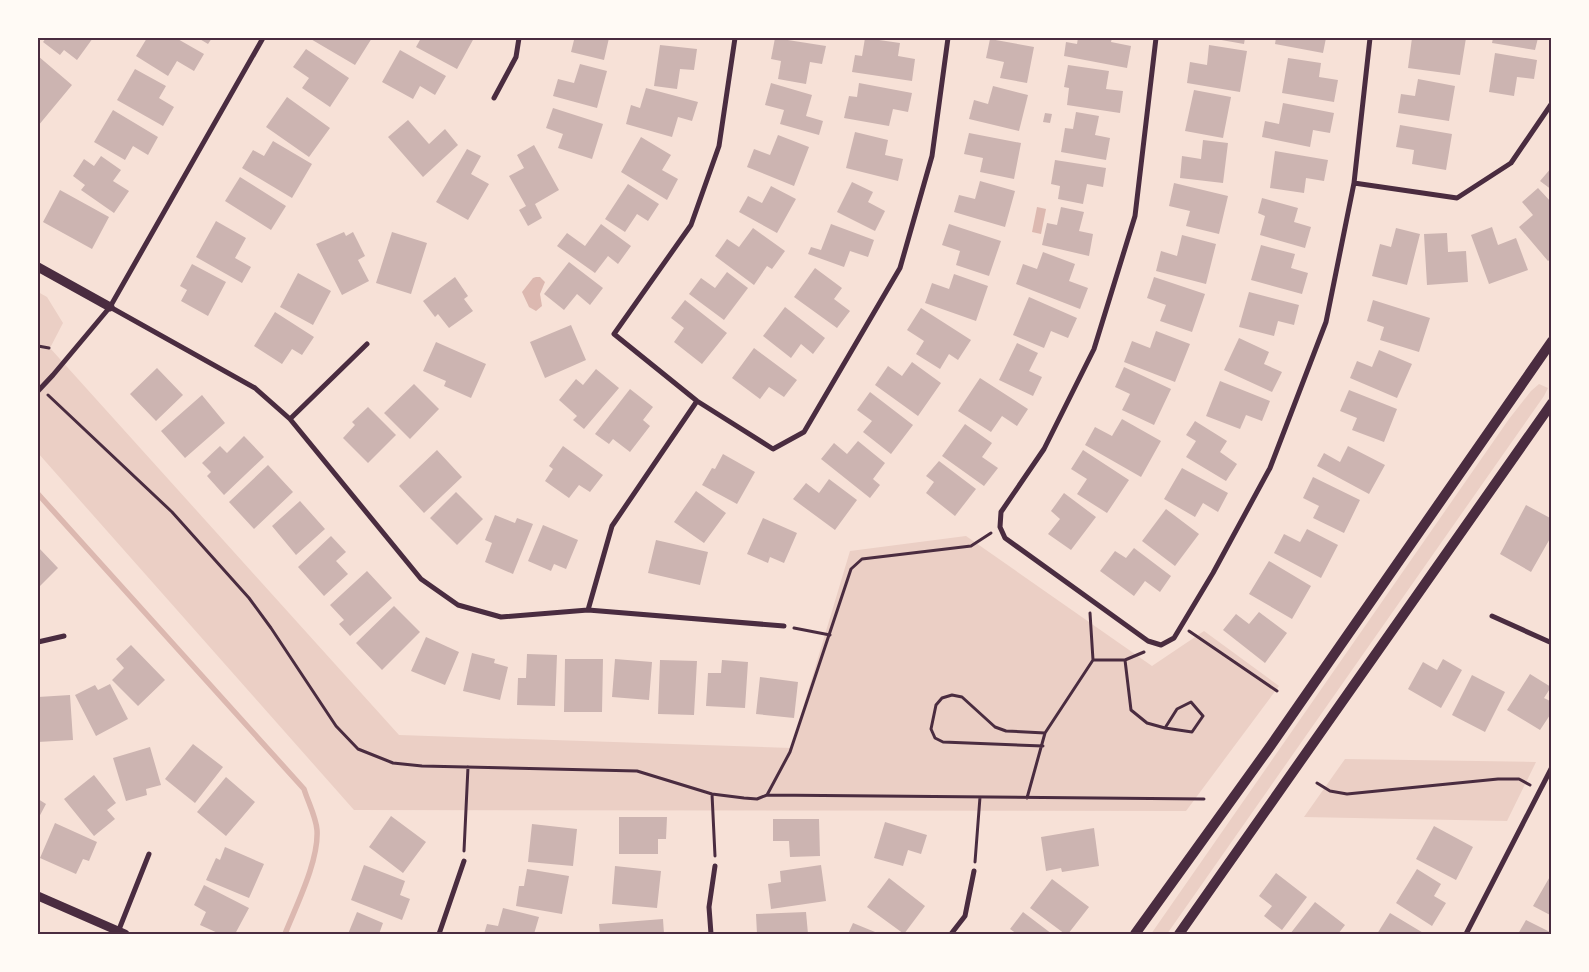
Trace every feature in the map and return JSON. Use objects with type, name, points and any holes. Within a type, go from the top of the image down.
[{"type":"main road","points":[[1135,934],[1274,740],[1549,348]]},
{"type":"main road","points":[[1179,934],[1552,403]]},
{"type":"street","points":[[39,389],[110,307],[263,38]]},
{"type":"street","points":[[494,98],[516,57],[520,38]]},
{"type":"street","points":[[735,38],[719,146],[691,225],[614,334],[697,401],[773,449],[804,432],[900,268],[932,156],[948,38]]},
{"type":"street","points":[[1156,38],[1134,216],[1094,348],[1044,449],[1000,512],[1000,526],[1004,538],[1148,641],[1161,645],[1174,638],[1213,573],[1270,468],[1326,322],[1354,183],[1370,38]]},
{"type":"street","points":[[1354,183],[1457,198],[1511,163],[1552,102]]},
{"type":"street","points":[[38,267],[255,388],[290,419],[421,579],[458,605],[500,617],[588,610],[784,626]]},
{"type":"street","points":[[290,419],[367,344]]},
{"type":"street","points":[[588,610],[612,526],[697,401]]},
{"type":"street","points":[[1492,616],[1552,643]]},
{"type":"street","points":[[38,642],[64,636]]},
{"type":"street","points":[[1466,934],[1552,767]]},
{"type":"street","points":[[38,896],[120,934],[149,854]]},
{"type":"street","points":[[439,934],[464,861]]},
{"type":"street","points":[[711,934],[709,907],[715,866]]},
{"type":"street","points":[[951,934],[965,916],[974,871]]},
{"type":"path","points":[[38,346],[49,348]]},
{"type":"path","points":[[39,389],[172,512],[249,598],[336,726],[358,749],[393,763],[468,767],[637,771],[712,794],[757,799],[767,795],[1204,799]]},
{"type":"path","points":[[767,795],[790,752],[851,569],[862,559],[971,546],[1000,526]]},
{"type":"path","points":[[1027,798],[1046,733],[1093,660],[1090,599]]},
{"type":"path","points":[[784,626],[830,635]]},
{"type":"path","points":[[1181,626],[1277,691]]},
{"type":"path","points":[[1093,660],[1125,660],[1161,645]]},
{"type":"path","points":[[1125,660],[1131,710],[1147,722],[1165,728],[1192,732],[1203,716],[1191,702],[1177,709],[1165,728]]},
{"type":"path","points":[[1043,746],[943,742],[936,738],[932,729],[936,705],[942,698],[952,695],[962,696],[995,727],[1006,731],[1046,733]]},
{"type":"path","points":[[464,861],[468,767]]},
{"type":"path","points":[[1317,783],[1330,791],[1346,794],[1498,779],[1519,779],[1530,786]]},
{"type":"path","points":[[712,794],[715,866]]},
{"type":"path","points":[[974,871],[980,797]]},
{"type":"shaded area","points":[[1037,207],[1046,209],[1041,234],[1032,232]]},
{"type":"shaded area","points":[[540,277],[545,282],[540,294],[542,306],[536,311],[529,307],[522,292],[533,278]]},
{"type":"shaded area","points":[[38,292],[47,297],[63,323],[50,348],[399,735],[791,748],[850,551],[966,536],[1152,666],[1204,631],[1279,686],[1186,811],[354,810],[38,453]]},
{"type":"shaded area","points":[[1539,384],[1548,388],[1544,396],[1167,934],[1151,934],[1509,419],[1531,391]]},
{"type":"shaded area","points":[[1345,759],[1536,762],[1507,821],[1304,817]]},
{"type":"building","points":[[46,38],[93,38],[77,60],[64,50],[60,55],[43,42]]},
{"type":"building","points":[[147,38],[176,38],[204,54],[194,71],[177,61],[168,76],[136,56]]},
{"type":"building","points":[[198,38],[212,38],[208,44]]},
{"type":"building","points":[[309,38],[372,38],[355,65]]},
{"type":"building","points":[[421,38],[474,38],[457,69],[416,47]]},
{"type":"building","points":[[566,38],[609,38],[604,60],[571,52],[574,40]]},
{"type":"building","points":[[775,38],[826,46],[822,64],[810,62],[806,84],[778,79],[781,61],[771,59]]},
{"type":"building","points":[[865,38],[900,43],[898,56],[915,59],[912,81],[852,72],[855,55],[862,56]]},
{"type":"building","points":[[1078,38],[1112,38],[1111,42],[1131,46],[1127,68],[1064,56],[1066,42],[1077,44]]},
{"type":"building","points":[[1210,38],[1245,38],[1244,44]]},
{"type":"building","points":[[1276,38],[1326,38],[1323,53],[1275,44]]},
{"type":"building","points":[[1412,38],[1466,38],[1460,75],[1408,68]]},
{"type":"building","points":[[1493,38],[1538,38],[1535,50],[1492,43]]},
{"type":"building","points":[[990,39],[1034,47],[1027,83],[1000,78],[1004,62],[986,58]]},
{"type":"building","points":[[660,45],[697,49],[694,70],[680,69],[677,89],[654,86]]},
{"type":"building","points":[[1209,45],[1247,51],[1240,92],[1187,83],[1190,62],[1207,65]]},
{"type":"building","points":[[306,49],[349,78],[330,107],[302,88],[309,78],[293,67]]},
{"type":"building","points":[[400,50],[446,76],[435,95],[420,86],[413,99],[382,82]]},
{"type":"building","points":[[1495,53],[1537,60],[1534,79],[1517,77],[1514,96],[1489,92]]},
{"type":"building","points":[[38,56],[72,85],[38,126]]},
{"type":"building","points":[[1288,58],[1321,63],[1319,77],[1338,80],[1334,102],[1282,93]]},
{"type":"building","points":[[580,64],[607,71],[597,108],[553,96],[558,79],[574,83]]},
{"type":"building","points":[[1068,65],[1109,71],[1106,89],[1123,91],[1120,113],[1067,105],[1069,88],[1064,87]]},
{"type":"building","points":[[135,69],[166,86],[159,98],[174,107],[163,126],[117,100]]},
{"type":"building","points":[[1418,79],[1455,86],[1449,121],[1398,113],[1401,94],[1415,96]]},
{"type":"building","points":[[771,83],[812,95],[806,116],[823,121],[819,135],[780,124],[784,110],[765,105]]},
{"type":"building","points":[[859,83],[912,93],[908,112],[893,109],[889,126],[844,118],[849,96],[857,97]]},
{"type":"building","points":[[993,86],[1028,95],[1019,131],[969,119],[974,100],[988,104]]},
{"type":"building","points":[[646,88],[698,102],[692,121],[678,117],[672,137],[626,124],[631,105],[640,108]]},
{"type":"building","points":[[1194,90],[1231,97],[1223,138],[1185,131]]},
{"type":"building","points":[[287,97],[330,128],[309,157],[266,127]]},
{"type":"building","points":[[1283,103],[1334,113],[1330,133],[1313,130],[1310,147],[1262,137],[1265,121],[1279,124]]},
{"type":"building","points":[[553,108],[603,124],[592,159],[558,148],[563,134],[546,128]]},
{"type":"building","points":[[113,110],[158,137],[148,155],[133,146],[125,160],[94,142]]},
{"type":"building","points":[[1076,112],[1099,116],[1095,135],[1110,138],[1106,160],[1061,152],[1065,128],[1073,129]]},
{"type":"building","points":[[1045,113],[1052,114],[1050,123],[1043,122]]},
{"type":"building","points":[[408,120],[429,144],[445,129],[458,145],[423,177],[388,137]]},
{"type":"building","points":[[1400,125],[1452,134],[1446,170],[1412,164],[1414,150],[1396,147]]},
{"type":"building","points":[[855,132],[888,140],[885,155],[903,159],[898,181],[846,168]]},
{"type":"building","points":[[969,133],[1021,143],[1014,179],[980,172],[983,158],[964,154]]},
{"type":"building","points":[[778,135],[809,147],[794,186],[747,167],[754,149],[770,155]]},
{"type":"building","points":[[641,137],[671,155],[662,170],[678,179],[667,200],[621,172]]},
{"type":"building","points":[[1203,140],[1228,143],[1223,183],[1180,178],[1182,156],[1201,159]]},
{"type":"building","points":[[273,141],[312,164],[292,198],[242,168],[253,150],[264,156]]},
{"type":"building","points":[[534,145],[559,190],[535,204],[542,218],[528,226],[519,210],[526,206],[509,176],[524,168],[517,155]]},
{"type":"building","points":[[467,149],[481,156],[471,174],[489,184],[468,220],[436,202]]},
{"type":"building","points":[[1275,151],[1328,160],[1324,181],[1306,178],[1304,193],[1270,188]]},
{"type":"building","points":[[101,156],[121,170],[113,181],[129,191],[114,213],[81,190],[85,185],[73,176],[84,159],[94,166]]},
{"type":"building","points":[[1055,160],[1106,168],[1103,187],[1087,184],[1083,204],[1058,199],[1060,186],[1051,184]]},
{"type":"building","points":[[1552,167],[1552,190],[1540,181]]},
{"type":"building","points":[[240,177],[286,206],[271,230],[225,201]]},
{"type":"building","points":[[980,181],[1015,191],[1005,227],[954,212],[959,195],[975,199]]},
{"type":"building","points":[[852,182],[873,192],[868,202],[885,211],[875,231],[837,212]]},
{"type":"building","points":[[1174,183],[1228,196],[1219,234],[1186,226],[1190,211],[1169,206]]},
{"type":"building","points":[[628,184],[659,204],[648,221],[637,214],[625,232],[605,219]]},
{"type":"building","points":[[771,186],[796,199],[777,233],[739,212],[748,196],[762,203]]},
{"type":"building","points":[[1538,188],[1552,203],[1552,258],[1548,261],[1519,227],[1533,215],[1522,202]]},
{"type":"building","points":[[60,190],[109,217],[92,249],[43,222]]},
{"type":"building","points":[[1262,198],[1298,208],[1294,222],[1311,227],[1305,248],[1260,235],[1265,216],[1258,213]]},
{"type":"building","points":[[1061,207],[1084,212],[1079,231],[1093,234],[1089,256],[1042,245],[1047,223],[1057,225]]},
{"type":"building","points":[[216,221],[246,238],[235,258],[251,267],[242,283],[196,257]]},
{"type":"building","points":[[601,224],[631,246],[618,264],[608,256],[595,273],[557,246],[567,233],[585,246]]},
{"type":"building","points":[[831,224],[874,240],[868,257],[850,251],[844,267],[808,254],[811,247],[821,250]]},
{"type":"building","points":[[949,224],[1001,241],[989,276],[956,265],[960,251],[942,245]]},
{"type":"building","points":[[1492,227],[1498,245],[1516,238],[1528,270],[1489,284],[1471,235]]},
{"type":"building","points":[[753,228],[785,251],[772,269],[767,266],[754,285],[715,256],[727,239],[739,247]]},
{"type":"building","points":[[1396,228],[1420,234],[1407,285],[1372,276],[1380,244],[1391,247]]},
{"type":"building","points":[[344,232],[346,236],[353,232],[365,256],[358,260],[369,281],[342,295],[316,244]]},
{"type":"building","points":[[392,232],[427,243],[411,294],[376,283]]},
{"type":"building","points":[[1447,233],[1448,252],[1466,251],[1468,282],[1427,285],[1424,234]]},
{"type":"building","points":[[1182,235],[1216,244],[1206,284],[1156,271],[1161,251],[1177,256]]},
{"type":"building","points":[[1261,245],[1295,254],[1291,268],[1308,273],[1302,294],[1251,280]]},
{"type":"building","points":[[1043,252],[1075,264],[1069,281],[1088,288],[1080,309],[1016,284],[1023,264],[1037,269]]},
{"type":"building","points":[[569,262],[603,288],[590,305],[577,294],[564,310],[544,294]]},
{"type":"building","points":[[192,264],[226,282],[208,316],[181,301],[187,290],[180,286]]},
{"type":"building","points":[[815,268],[842,288],[834,299],[850,311],[837,328],[794,297]]},
{"type":"building","points":[[727,272],[748,288],[724,320],[689,294],[701,278],[715,288]]},
{"type":"building","points":[[298,273],[331,291],[313,325],[280,307]]},
{"type":"building","points":[[954,274],[988,286],[976,321],[925,303],[932,283],[949,289]]},
{"type":"building","points":[[455,277],[468,296],[464,299],[473,311],[449,328],[438,314],[435,317],[423,301]]},
{"type":"building","points":[[1154,277],[1205,294],[1192,332],[1160,321],[1166,305],[1147,298]]},
{"type":"building","points":[[1249,292],[1299,305],[1294,325],[1278,321],[1274,336],[1239,327]]},
{"type":"building","points":[[1029,297],[1077,318],[1068,338],[1051,331],[1044,348],[1013,335]]},
{"type":"building","points":[[685,300],[727,333],[702,364],[674,342],[684,328],[671,318]]},
{"type":"building","points":[[1373,300],[1430,318],[1419,352],[1380,340],[1384,327],[1367,321]]},
{"type":"building","points":[[785,307],[825,338],[813,354],[801,344],[791,358],[763,336]]},
{"type":"building","points":[[921,308],[971,340],[958,360],[949,354],[940,369],[916,354],[924,341],[907,330]]},
{"type":"building","points":[[275,312],[314,337],[302,355],[292,349],[282,364],[254,346]]},
{"type":"building","points":[[571,325],[586,360],[545,378],[530,342]]},
{"type":"building","points":[[1156,331],[1190,344],[1175,382],[1124,362],[1132,341],[1150,348]]},
{"type":"building","points":[[1239,338],[1269,352],[1264,364],[1282,372],[1272,392],[1224,370]]},
{"type":"building","points":[[436,342],[486,364],[471,398],[444,386],[446,381],[423,371]]},
{"type":"building","points":[[1017,343],[1038,353],[1029,371],[1042,377],[1033,396],[999,380]]},
{"type":"building","points":[[754,348],[797,380],[784,397],[769,387],[760,399],[732,378]]},
{"type":"building","points":[[1379,350],[1412,364],[1397,398],[1350,378],[1357,361],[1372,367]]},
{"type":"building","points":[[912,362],[941,383],[918,416],[875,385],[888,366],[902,376]]},
{"type":"building","points":[[1124,367],[1171,389],[1154,425],[1122,410],[1130,394],[1115,387]]},
{"type":"building","points":[[157,368],[183,395],[156,421],[130,394]]},
{"type":"building","points":[[596,369],[619,388],[584,429],[573,420],[577,416],[559,400],[576,379],[583,385]]},
{"type":"building","points":[[980,378],[1028,409],[1017,426],[1002,416],[991,432],[958,411]]},
{"type":"building","points":[[1220,381],[1270,401],[1262,421],[1246,415],[1240,429],[1206,416]]},
{"type":"building","points":[[414,384],[439,409],[410,439],[384,413]]},
{"type":"building","points":[[630,389],[653,407],[643,420],[650,426],[630,452],[613,439],[609,444],[595,434]]},
{"type":"building","points":[[1349,390],[1397,409],[1384,442],[1352,430],[1357,418],[1340,411]]},
{"type":"building","points":[[870,392],[913,425],[891,454],[863,432],[872,421],[857,410]]},
{"type":"building","points":[[202,395],[225,423],[185,458],[161,431]]},
{"type":"building","points":[[368,407],[396,435],[368,463],[343,438],[355,425],[352,422]]},
{"type":"building","points":[[1122,419],[1161,441],[1141,477],[1085,445],[1095,427],[1112,436]]},
{"type":"building","points":[[1195,421],[1227,441],[1220,452],[1237,464],[1226,481],[1186,457],[1196,441],[1186,435]]},
{"type":"building","points":[[965,424],[992,443],[982,457],[998,468],[984,486],[942,456]]},
{"type":"building","points":[[244,436],[264,457],[224,495],[207,476],[211,472],[202,463],[220,446],[227,453]]},
{"type":"building","points":[[858,441],[885,463],[873,479],[880,485],[870,498],[821,459],[834,443],[847,454]]},
{"type":"building","points":[[563,446],[603,475],[590,492],[579,485],[569,498],[545,481],[553,469],[549,466]]},
{"type":"building","points":[[1348,446],[1385,465],[1369,494],[1317,466],[1324,453],[1340,462]]},
{"type":"building","points":[[437,450],[462,477],[424,513],[399,486]]},
{"type":"building","points":[[1083,450],[1129,480],[1107,513],[1077,494],[1087,479],[1071,469]]},
{"type":"building","points":[[723,454],[755,472],[737,504],[702,485],[712,468],[715,469]]},
{"type":"building","points":[[939,461],[976,489],[955,516],[926,493],[934,482],[926,476]]},
{"type":"building","points":[[268,465],[293,492],[254,529],[229,502]]},
{"type":"building","points":[[1182,468],[1228,493],[1218,512],[1203,503],[1195,517],[1164,499]]},
{"type":"building","points":[[1313,477],[1360,500],[1344,533],[1313,518],[1319,506],[1303,498]]},
{"type":"building","points":[[829,479],[857,500],[835,530],[793,499],[806,483],[819,493]]},
{"type":"building","points":[[696,491],[726,513],[704,543],[674,522]]},
{"type":"building","points":[[456,492],[483,519],[457,545],[430,518]]},
{"type":"building","points":[[1064,493],[1096,517],[1071,550],[1048,534],[1060,519],[1051,511]]},
{"type":"building","points":[[300,501],[325,529],[296,555],[272,526]]},
{"type":"building","points":[[1526,505],[1552,519],[1552,535],[1531,572],[1500,554]]},
{"type":"building","points":[[1166,509],[1199,534],[1175,566],[1142,541]]},
{"type":"building","points":[[495,515],[515,523],[517,518],[533,524],[513,574],[485,562],[492,543],[485,540]]},
{"type":"building","points":[[763,518],[797,533],[784,563],[770,557],[768,563],[747,554]]},
{"type":"building","points":[[543,525],[578,540],[566,569],[554,564],[551,571],[528,561]]},
{"type":"building","points":[[1307,529],[1338,545],[1321,578],[1274,553],[1284,534],[1300,542]]},
{"type":"building","points":[[331,536],[346,552],[336,561],[348,574],[324,596],[298,567]]},
{"type":"building","points":[[656,540],[708,552],[700,585],[648,573]]},
{"type":"building","points":[[38,547],[58,568],[38,588]]},
{"type":"building","points":[[1134,548],[1171,576],[1160,592],[1145,581],[1134,596],[1100,571],[1115,551],[1126,558]]},
{"type":"building","points":[[1269,561],[1311,586],[1292,619],[1249,594]]},
{"type":"building","points":[[367,571],[392,598],[350,636],[339,624],[344,620],[330,605]]},
{"type":"building","points":[[394,606],[420,632],[382,670],[356,643]]},
{"type":"building","points":[[1259,612],[1287,633],[1265,663],[1223,630],[1236,614],[1249,624]]},
{"type":"building","points":[[426,637],[459,652],[445,685],[411,671]]},
{"type":"building","points":[[131,645],[165,680],[138,706],[112,680],[124,668],[116,659]]},
{"type":"building","points":[[472,653],[495,659],[494,663],[508,667],[500,700],[463,691]]},
{"type":"building","points":[[527,654],[557,655],[555,706],[517,705],[518,678],[526,678]]},
{"type":"building","points":[[565,659],[603,659],[602,712],[564,712]]},
{"type":"building","points":[[615,659],[652,662],[649,700],[612,697]]},
{"type":"building","points":[[1443,659],[1462,670],[1441,708],[1408,689],[1423,662],[1437,670]]},
{"type":"building","points":[[660,660],[697,661],[694,715],[658,714]]},
{"type":"building","points":[[722,660],[748,662],[745,708],[706,706],[708,673],[721,673]]},
{"type":"building","points":[[1530,674],[1551,687],[1544,698],[1552,702],[1552,712],[1540,730],[1507,710]]},
{"type":"building","points":[[1472,675],[1505,692],[1485,732],[1452,715]]},
{"type":"building","points":[[760,677],[798,682],[794,718],[756,714]]},
{"type":"building","points":[[110,684],[128,719],[96,736],[75,695],[95,685],[98,690]]},
{"type":"building","points":[[70,695],[73,740],[38,742],[38,697]]},
{"type":"building","points":[[193,744],[223,767],[195,803],[165,779]]},
{"type":"building","points":[[150,747],[161,785],[146,789],[147,795],[126,801],[113,758]]},
{"type":"building","points":[[94,775],[116,803],[107,810],[115,819],[94,836],[64,799]]},
{"type":"building","points":[[226,777],[255,802],[226,836],[197,812]]},
{"type":"building","points":[[38,799],[46,804],[38,819]]},
{"type":"building","points":[[391,816],[426,842],[403,873],[369,847]]},
{"type":"building","points":[[619,817],[667,817],[666,839],[658,839],[658,854],[619,854]]},
{"type":"building","points":[[773,819],[819,819],[820,856],[790,857],[789,841],[773,841]]},
{"type":"building","points":[[885,822],[927,835],[921,854],[908,850],[903,866],[874,858]]},
{"type":"building","points":[[55,823],[97,842],[89,861],[83,859],[76,874],[40,858]]},
{"type":"building","points":[[532,824],[577,829],[573,866],[528,862]]},
{"type":"building","points":[[1434,826],[1473,847],[1456,880],[1416,859]]},
{"type":"building","points":[[1094,828],[1099,866],[1062,872],[1061,868],[1046,871],[1041,837]]},
{"type":"building","points":[[225,847],[264,864],[249,898],[206,880],[216,858],[220,860]]},
{"type":"building","points":[[364,865],[405,881],[400,895],[410,899],[402,920],[351,900]]},
{"type":"building","points":[[821,865],[826,901],[771,909],[768,884],[781,882],[780,871]]},
{"type":"building","points":[[615,866],[661,871],[657,908],[612,904]]},
{"type":"building","points":[[527,869],[569,876],[562,914],[516,906],[519,886],[524,886]]},
{"type":"building","points":[[1417,869],[1441,884],[1434,896],[1446,903],[1432,926],[1396,903]]},
{"type":"building","points":[[1276,873],[1307,897],[1282,930],[1264,916],[1272,906],[1259,896]]},
{"type":"building","points":[[1552,873],[1552,916],[1533,906]]},
{"type":"building","points":[[889,878],[925,906],[904,934],[867,907]]},
{"type":"building","points":[[1052,879],[1089,907],[1068,934],[1065,934],[1030,908]]},
{"type":"building","points":[[204,885],[249,908],[235,934],[220,934],[200,925],[206,912],[194,905]]},
{"type":"building","points":[[1315,902],[1345,925],[1338,934],[1290,934]]},
{"type":"building","points":[[503,908],[539,917],[534,934],[484,934],[487,924],[498,926]]},
{"type":"building","points":[[357,912],[383,923],[379,934],[348,934]]},
{"type":"building","points":[[806,912],[808,934],[757,934],[756,914]]},
{"type":"building","points":[[1023,912],[1052,934],[1017,934],[1010,929]]},
{"type":"building","points":[[1390,913],[1425,934],[1377,934]]},
{"type":"building","points":[[663,919],[664,934],[600,934],[599,924]]},
{"type":"building","points":[[1526,920],[1552,933],[1552,934],[1518,934]]},
{"type":"building","points":[[853,923],[880,934],[848,934]]},
{"type":"waterway","points":[[38,494],[304,789],[315,820],[317,842],[311,869],[285,934]]}]
